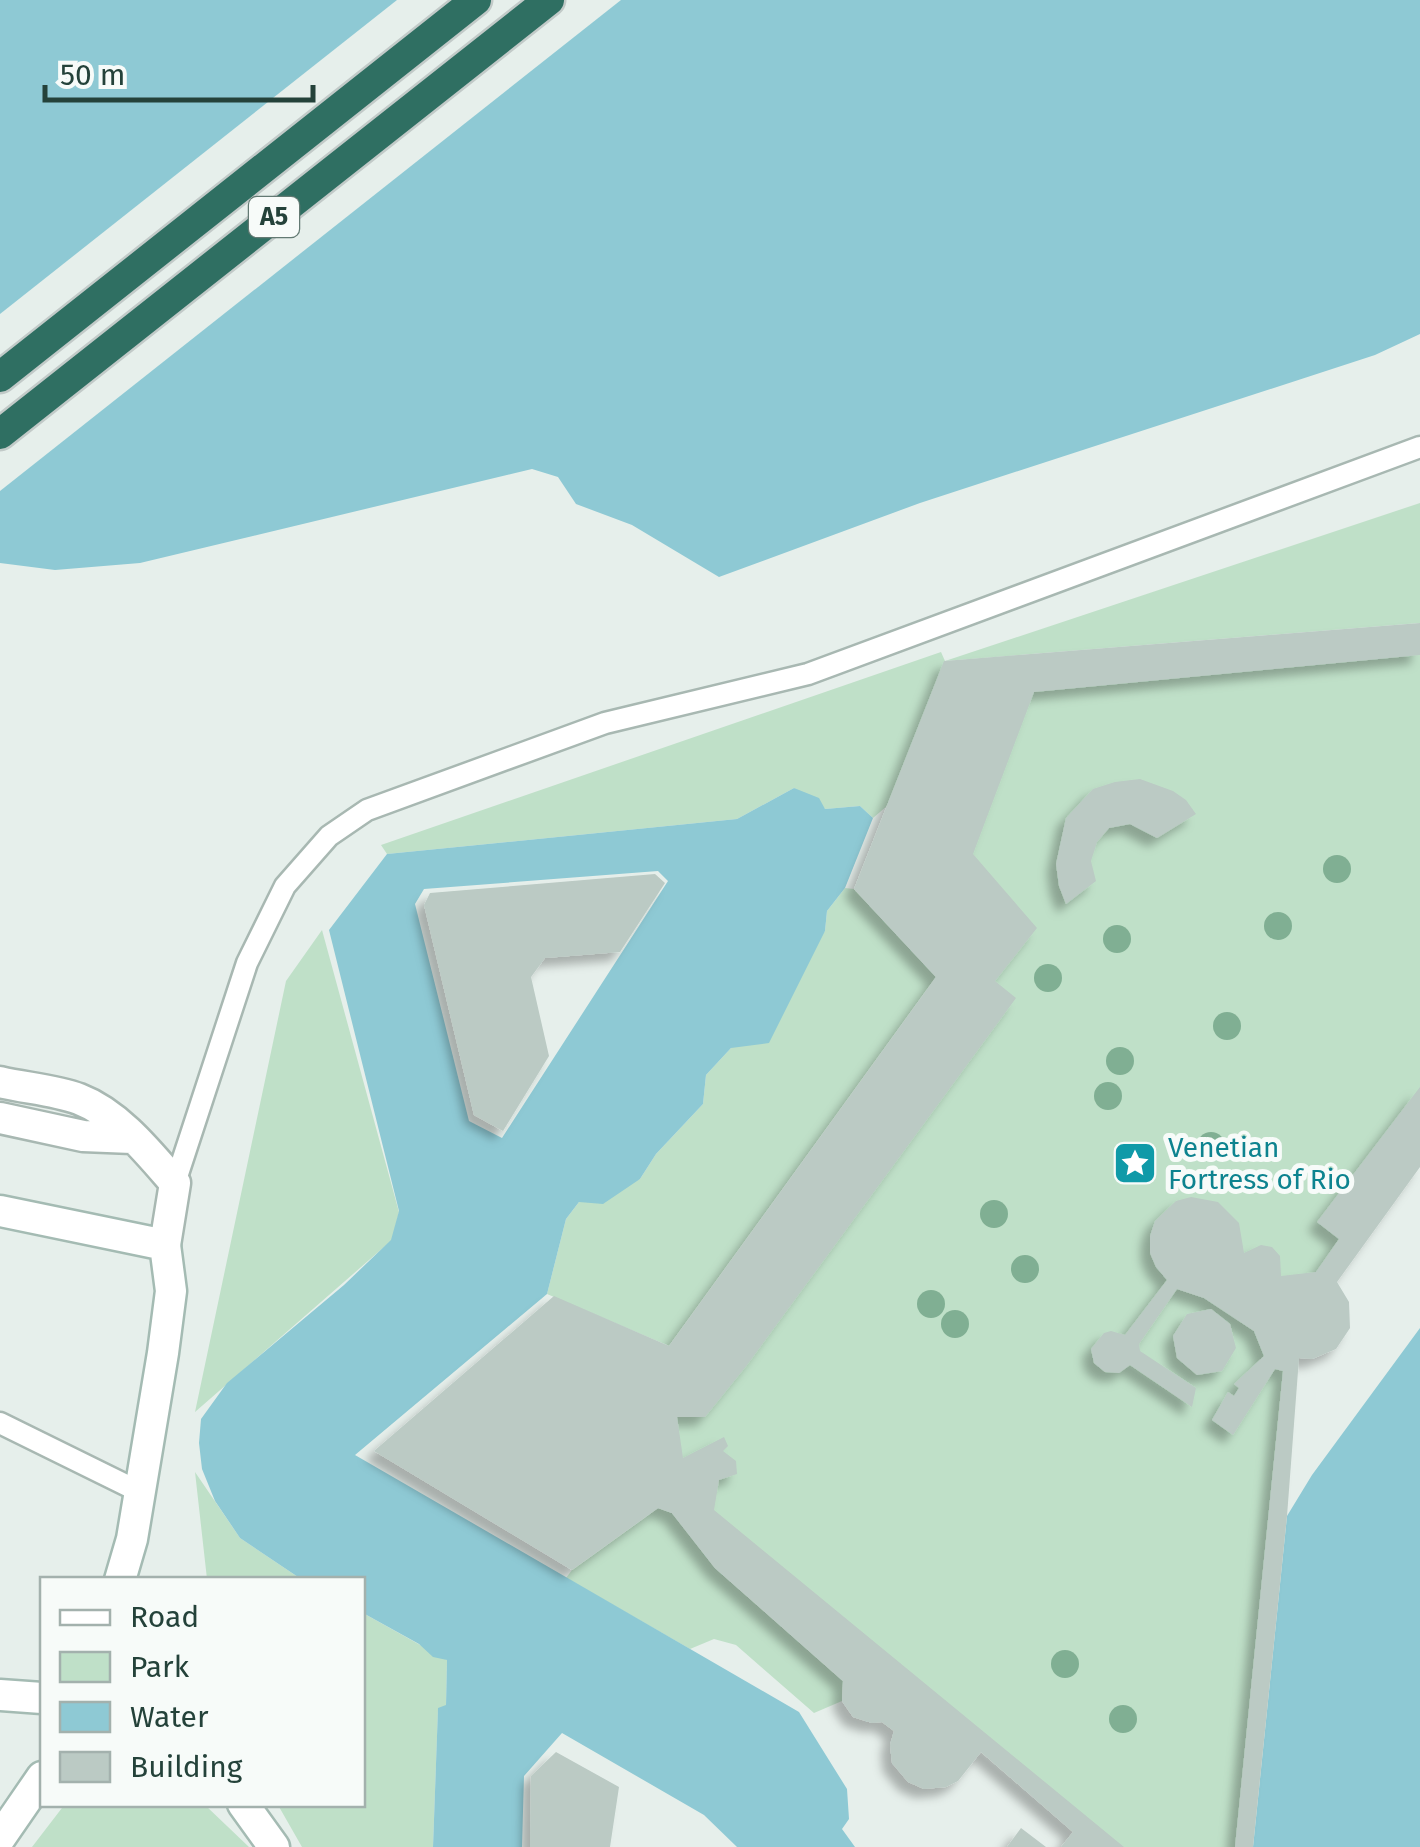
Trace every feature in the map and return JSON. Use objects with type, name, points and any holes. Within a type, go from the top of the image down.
[{"type":"highway","name":"Α5","points":[[0,376],[476,0]]},
{"type":"highway","name":"Α5","points":[[0,434],[549,0]]},
{"type":"street","points":[[0,1082],[79,1100],[112,1119],[176,1183],[165,1245],[170,1290],[140,1492],[121,1577]]},
{"type":"street","points":[[0,1118],[83,1136],[132,1138]]},
{"type":"street","points":[[0,1210],[165,1245]]},
{"type":"street","points":[[0,1695],[40,1698]]},
{"type":"street","points":[[0,1838],[40,1780]]},
{"type":"street","points":[[245,1807],[274,1847]]},
{"type":"lane","points":[[176,1183],[248,963],[285,886],[329,836],[366,810],[605,723],[808,674],[1420,447]]},
{"type":"lane","points":[[0,1423],[140,1492]]},
{"type":"green space","points":[[1420,503],[1420,623],[945,661]]},
{"type":"green space","points":[[1420,640],[1420,1144],[1293,1353],[1239,1847],[1095,1847],[703,1513],[658,1417],[989,1007],[960,854],[1015,680]]},
{"type":"green space","points":[[941,652],[945,661],[887,806],[873,818],[860,806],[825,809],[794,788],[737,819],[387,854],[381,845]]},
{"type":"green space","points":[[845,888],[854,889],[936,977],[669,1346],[547,1294],[566,1219],[579,1202],[640,1179],[656,1154],[703,1104],[706,1075],[825,931],[827,911]]},
{"type":"green space","points":[[322,930],[399,1212],[392,1240],[195,1412],[286,981]]},
{"type":"green space","points":[[195,1472],[240,1538],[298,1577],[207,1577]]},
{"type":"green space","points":[[658,1508],[672,1513],[715,1568],[843,1681],[842,1701],[814,1713],[736,1645],[714,1639],[690,1649],[566,1578]]},
{"type":"green space","points":[[365,1614],[447,1660],[446,1706],[438,1709],[433,1847],[302,1847],[279,1807],[365,1807]]},
{"type":"green space","points":[[63,1807],[207,1807],[249,1847],[32,1847]]},
{"type":"water","points":[[0,0],[1420,0],[1420,334],[1375,355],[920,503],[719,577],[632,525],[576,504],[558,477],[532,469],[140,563],[55,570],[0,563]]},
{"type":"water","points":[[794,788],[819,798],[825,809],[860,806],[873,818],[845,888],[827,911],[825,931],[769,1043],[731,1048],[706,1075],[703,1104],[656,1154],[640,1179],[603,1204],[579,1202],[566,1219],[547,1294],[355,1455],[799,1712],[847,1789],[849,1819],[842,1829],[855,1847],[737,1847],[704,1815],[562,1733],[524,1776],[522,1847],[433,1847],[438,1708],[446,1705],[447,1660],[433,1657],[419,1644],[365,1614],[365,1577],[298,1577],[240,1538],[215,1501],[202,1469],[201,1419],[227,1383],[344,1285],[391,1240],[399,1211],[329,930],[387,854],[737,819]],"holes":[[[658,871],[668,881],[502,1138],[469,1121],[415,904],[424,889]]]},
{"type":"water","points":[[1420,1328],[1420,1847],[1253,1847],[1287,1516],[1312,1475]]},
{"type":"pier","points":[[397,0],[621,0],[0,491],[0,314]]},
{"type":"building","points":[[1420,623],[1420,655],[1034,692],[973,854],[1037,928],[995,981],[1016,998],[705,1417],[677,1417],[683,1458],[724,1437],[728,1446],[723,1451],[736,1461],[737,1474],[719,1480],[714,1510],[1124,1847],[1061,1847],[1073,1832],[981,1752],[958,1781],[946,1787],[924,1789],[908,1782],[892,1763],[890,1745],[894,1731],[882,1722],[853,1717],[842,1701],[843,1681],[715,1568],[672,1513],[658,1508],[572,1570],[374,1451],[554,1296],[669,1346],[936,977],[854,889],[944,661]]},
{"type":"building","points":[[1140,779],[1173,791],[1196,814],[1157,838],[1130,824],[1109,828],[1097,842],[1091,861],[1096,881],[1066,904],[1056,864],[1066,818],[1093,789]]},
{"type":"building","points":[[655,874],[665,883],[620,952],[545,958],[531,977],[549,1056],[503,1131],[474,1115],[424,905],[430,893]]},
{"type":"building","points":[[1420,1087],[1420,1167],[1337,1282],[1349,1302],[1350,1328],[1336,1349],[1312,1359],[1299,1358],[1253,1847],[1235,1847],[1283,1371],[1275,1369],[1233,1435],[1212,1420],[1228,1392],[1234,1396],[1239,1388],[1234,1384],[1264,1356],[1254,1331],[1204,1298],[1177,1289],[1139,1344],[1140,1351],[1196,1388],[1192,1407],[1130,1365],[1119,1373],[1105,1372],[1094,1363],[1091,1349],[1104,1333],[1125,1335],[1167,1280],[1150,1253],[1150,1236],[1155,1221],[1176,1201],[1191,1197],[1218,1202],[1239,1223],[1244,1253],[1261,1245],[1272,1247],[1280,1256],[1281,1276],[1316,1272],[1339,1239],[1317,1222]]},
{"type":"building","points":[[1211,1309],[1230,1324],[1236,1348],[1222,1371],[1197,1375],[1177,1358],[1173,1336],[1187,1314]]},
{"type":"building","points":[[556,1752],[619,1787],[610,1847],[530,1847],[531,1776]]},
{"type":"building","points":[[1021,1828],[1046,1847],[1007,1847]]},
{"type":"place","name":"Venetian Fortress of Rio","points":[[1135,1163]]}]
